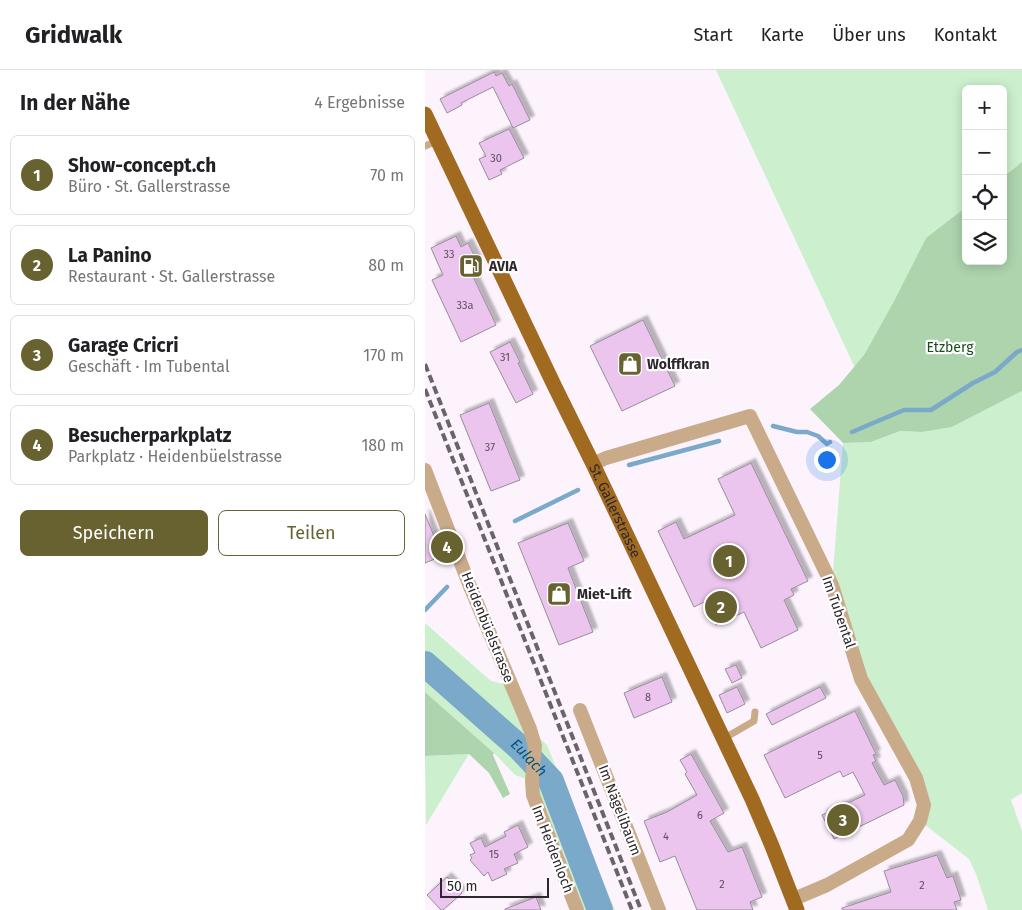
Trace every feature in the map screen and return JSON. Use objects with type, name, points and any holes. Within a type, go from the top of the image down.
[{"type":"main road","name":"St. Gallerstrasse","points":[[425,114],[431,143],[593,464],[762,822],[795,905]]},
{"type":"street","name":"Im Tubental","points":[[593,464],[606,458],[750,416],[832,585],[861,678],[916,778],[924,805],[920,821],[908,840],[795,905]]},
{"type":"street","name":"Heidenbüelstrasse","points":[[425,470],[476,601],[530,728]]},
{"type":"street","name":"Im Nägelibaum","points":[[580,710],[659,910]]},
{"type":"street","name":"Im Heidenloch","points":[[530,728],[535,746],[532,781],[536,807],[577,910]]},
{"type":"lane","points":[[722,739],[754,721],[755,712]]},
{"type":"green space","points":[[716,70],[1022,70],[1022,162],[1007,174],[1007,85],[962,85],[962,210],[926,238],[893,303],[855,368]]},
{"type":"green space","name":"Etzberg","points":[[1022,162],[1022,391],[952,427],[922,432],[900,431],[871,442],[843,443],[810,409],[839,385],[864,355],[926,238],[962,210],[962,265],[1007,265],[1007,174]]},
{"type":"green space","points":[[1022,391],[1022,793],[1011,800],[1022,831],[1022,910],[988,910],[969,859],[920,821],[924,805],[861,679],[832,585],[843,443],[871,442],[900,431],[922,432],[952,427]]},
{"type":"green space","points":[[425,623],[491,681],[512,686],[530,729],[547,745],[615,910],[577,910],[532,781],[515,775],[494,753],[425,692]]},
{"type":"green space","points":[[425,692],[494,753],[493,755],[510,794],[503,798],[489,773],[469,754],[425,756]]},
{"type":"green space","points":[[469,754],[426,825],[425,756]]},
{"type":"building","points":[[494,72],[496,76],[502,73],[509,86],[512,84],[530,120],[513,128],[493,87],[461,103],[462,105],[447,113],[440,99]]},
{"type":"building","points":[[509,129],[524,158],[500,170],[502,174],[489,180],[479,159],[486,156],[479,143]]},
{"type":"building","points":[[456,236],[461,247],[468,243],[477,261],[468,266],[496,325],[461,342],[432,280],[443,275],[431,248]]},
{"type":"building","points":[[643,320],[675,386],[622,411],[590,346]]},
{"type":"building","points":[[510,342],[533,394],[516,403],[490,352]]},
{"type":"building","points":[[489,403],[520,480],[491,491],[460,415]]},
{"type":"building","points":[[751,463],[808,581],[791,589],[794,595],[784,600],[798,630],[761,648],[744,612],[716,625],[704,602],[694,607],[658,531],[676,522],[684,539],[735,515],[718,479]]},
{"type":"building","points":[[425,514],[442,556],[425,563]]},
{"type":"building","points":[[568,523],[584,561],[568,568],[593,632],[559,645],[518,543]]},
{"type":"building","points":[[736,665],[742,678],[732,683],[725,669]]},
{"type":"building","points":[[662,677],[672,702],[634,718],[624,693]]},
{"type":"building","points":[[737,687],[745,704],[727,713],[719,695]]},
{"type":"building","points":[[820,687],[826,698],[772,725],[766,714]]},
{"type":"building","points":[[855,711],[876,754],[873,755],[876,761],[872,763],[884,785],[895,780],[903,796],[904,805],[834,839],[822,815],[865,795],[853,772],[843,777],[840,771],[785,798],[764,755]]},
{"type":"building","points":[[691,754],[724,813],[710,821],[728,852],[742,847],[762,897],[750,902],[753,910],[697,910],[675,856],[660,862],[644,821],[667,812],[697,795],[685,774],[687,772],[680,760]]},
{"type":"building","points":[[518,825],[528,847],[514,854],[518,863],[504,869],[507,874],[492,881],[488,872],[484,876],[470,860],[472,858],[470,855],[475,853],[470,843],[481,838],[485,847],[506,836],[504,832]]},
{"type":"building","points":[[937,855],[947,878],[953,876],[961,900],[954,902],[957,910],[842,910],[842,908],[891,892],[884,871]]},
{"type":"building","points":[[447,877],[462,893],[441,910],[427,895]]},
{"type":"building","points":[[536,897],[541,910],[505,910],[505,909]]},
{"type":"waterway","points":[[852,432],[904,410],[931,410],[973,383],[995,372],[1017,352],[1022,350]]},
{"type":"waterway","points":[[773,426],[797,432],[807,432],[818,436],[827,444],[830,442]]},
{"type":"waterway","points":[[629,465],[719,441]]},
{"type":"waterway","points":[[515,521],[578,490]]},
{"type":"waterway","points":[[425,610],[447,587]]},
{"type":"waterway","name":"Eulach","points":[[425,664],[520,748],[551,781],[600,910]]},
{"type":"railway","points":[[425,364],[641,910]]},
{"type":"railway","points":[[425,389],[632,910]]},
{"type":"place","name":"AVIA","points":[[471,266]]},
{"type":"place","name":"Wolffkran","points":[[630,364]]},
{"type":"place","name":"Besucherparkplatz","points":[[447,547]]},
{"type":"place","name":"Show-concept.ch","points":[[729,561]]},
{"type":"place","name":"Miet-Lift","points":[[559,594]]},
{"type":"place","name":"La Panino","points":[[721,607]]},
{"type":"place","name":"Garage Cricri","points":[[843,820]]}]
